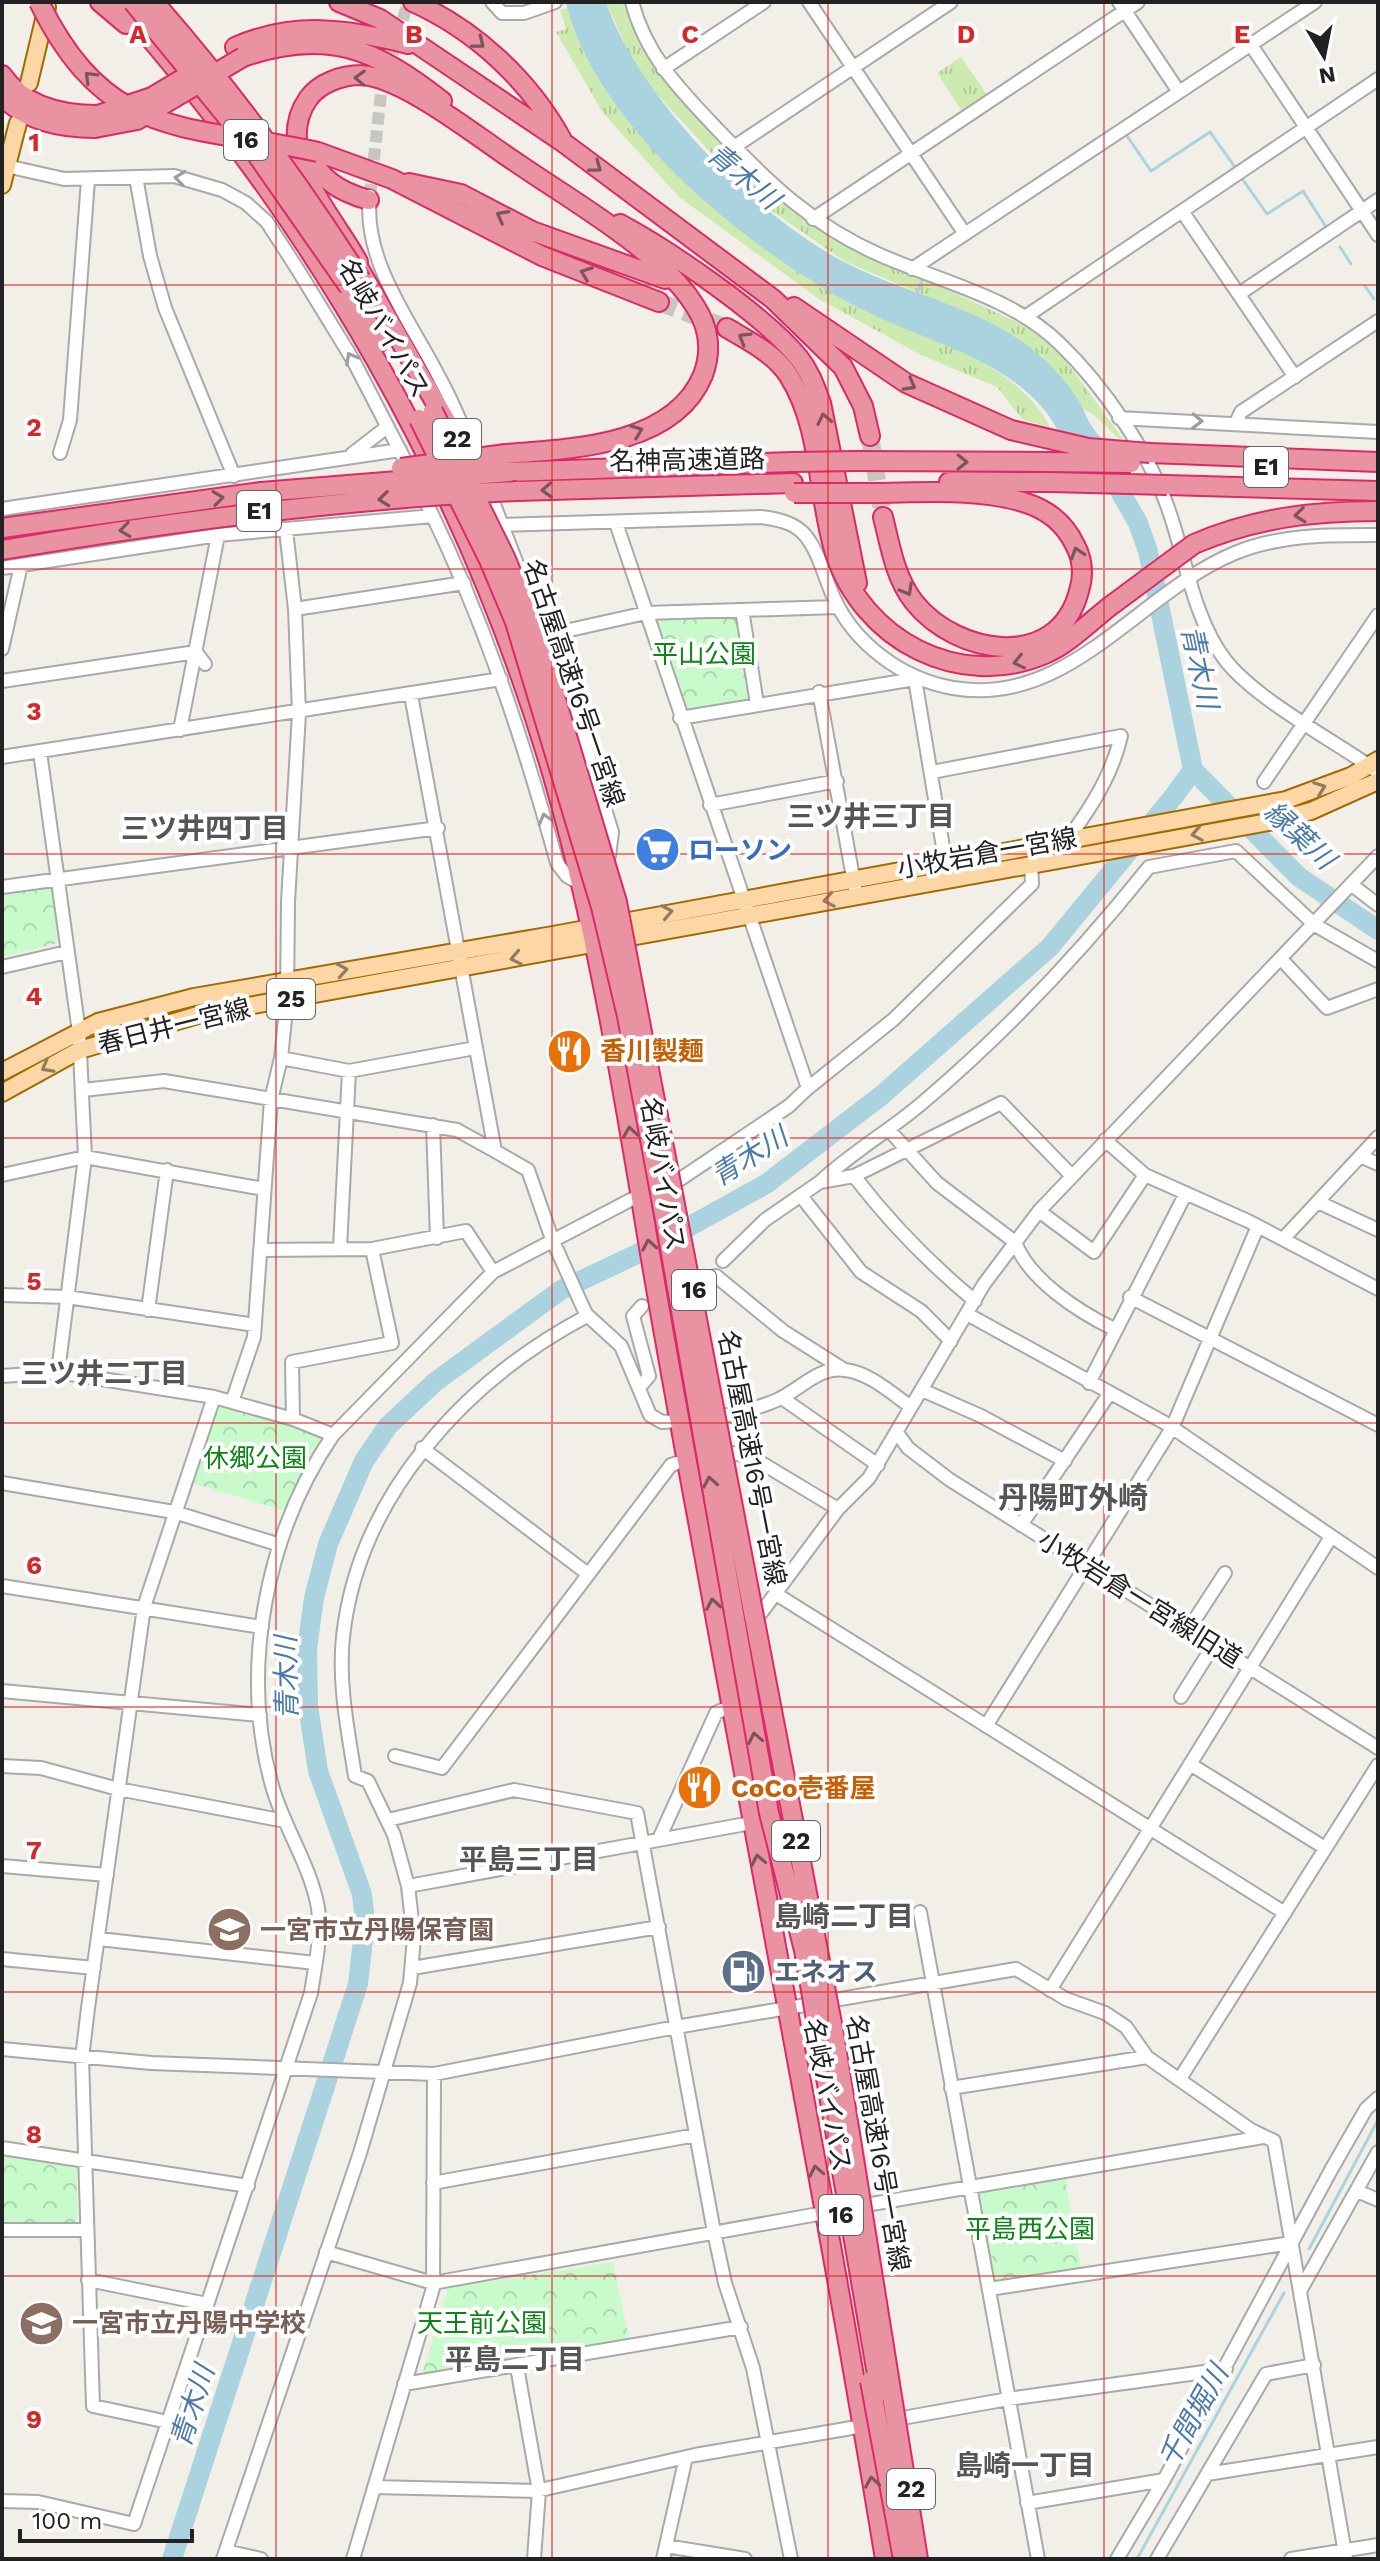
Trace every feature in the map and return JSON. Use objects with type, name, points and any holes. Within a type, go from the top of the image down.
[{"type":"highway","points":[[39,2],[79,66],[113,101],[156,121],[318,152],[392,179],[542,256],[659,302]]},
{"type":"highway","points":[[100,2],[166,55]]},
{"type":"highway","name":"名岐バイパス","points":[[118,2],[166,55],[296,230],[371,352],[456,517],[526,694],[581,884],[591,935],[885,2559]]},
{"type":"highway","name":"名古屋高速16号一宮線","points":[[133,2],[183,59],[305,220],[349,287],[489,560],[515,622],[601,907],[627,1016],[732,1615],[782,1870]]},
{"type":"highway","name":"名古屋高速16号一宮線","points":[[154,2],[196,49],[319,213],[361,280],[433,411],[505,557],[535,630],[589,805],[617,902],[639,1004],[834,2034],[918,2559]]},
{"type":"highway","name":"名岐バイパス","points":[[163,2],[261,122],[366,279],[446,417],[529,601],[609,856],[628,929],[680,1186],[761,1613],[821,2002],[860,2206],[890,2416],[925,2559]]},
{"type":"highway","points":[[339,2],[380,19],[564,143],[773,299],[843,367],[863,406],[870,436]]},
{"type":"highway","points":[[413,2],[482,44],[541,102],[564,143]]},
{"type":"highway","points":[[2,97],[29,115],[51,124],[96,122],[152,97],[277,32],[301,29],[357,32],[419,46]]},
{"type":"highway","points":[[239,52],[300,42],[355,48],[412,77],[465,119],[478,135]]},
{"type":"highway","points":[[2,75],[27,99],[49,110],[96,122]]},
{"type":"highway","points":[[366,279],[338,225],[311,188],[297,133],[308,98],[321,86],[339,78],[361,75],[408,91],[574,199],[667,272],[695,305],[705,326],[709,348],[698,387],[681,407],[659,423],[624,436],[507,463]]},
{"type":"highway","points":[[297,133],[324,181],[345,194],[369,198]]},
{"type":"highway","points":[[392,179],[461,194],[532,231],[620,261],[678,286]]},
{"type":"highway","points":[[574,199],[645,238],[775,334],[800,360],[812,379],[821,403],[863,605]]},
{"type":"highway","points":[[773,299],[795,308],[906,383],[1011,430],[1088,448],[1152,458],[1378,462]]},
{"type":"highway","points":[[727,328],[771,357],[788,374],[801,400],[812,434],[835,554],[863,605],[890,632],[921,655],[974,666],[1012,664],[1048,653],[1194,544],[1239,525],[1269,518],[1378,511]]},
{"type":"highway","name":"名神高速道路","points":[[507,463],[1046,462],[1152,458],[1378,471]]},
{"type":"highway","name":"E1","points":[[2,528],[261,492],[280,484],[507,463]]},
{"type":"highway","name":"名神高速道路","points":[[2,550],[256,512],[412,496],[517,491],[1050,482],[1378,491]]},
{"type":"highway","points":[[856,487],[997,495],[1029,504],[1053,516],[1070,533],[1081,555],[1083,579],[1076,604],[1062,624],[1037,641],[1011,648],[983,646],[955,638],[934,623],[912,600],[900,578],[883,517]]},
{"type":"highway","points":[[782,1870],[804,1950],[890,2416],[906,2559]]},
{"type":"highway","name":"16","points":[[782,1870],[906,2559]]},
{"type":"main road","points":[[29,83],[48,2]]},
{"type":"main road","points":[[2,185],[4,165],[18,123]]},
{"type":"main road","name":"小牧岩倉一宮線","points":[[628,929],[743,898],[1259,805],[1376,770]]},
{"type":"main road","name":"小牧岩倉一宮線","points":[[591,935],[751,914],[1274,821],[1311,811],[1376,770]]},
{"type":"main road","name":"春日井一宮線","points":[[2,1072],[79,1032],[151,1007],[460,950],[591,935]]},
{"type":"main road","name":"春日井一宮線","points":[[2,1093],[80,1050],[156,1025],[464,968],[591,935]]},
{"type":"street","points":[[492,2],[502,13],[524,13],[555,2]]},
{"type":"street","points":[[632,2],[638,26],[663,69],[784,197],[813,219],[912,269],[1025,317],[1058,341],[1119,418],[1148,461],[1170,513],[1205,620],[1226,661],[1263,694],[1376,770]]},
{"type":"street","points":[[663,69],[764,2]]},
{"type":"street","points":[[809,2],[965,234]]},
{"type":"street","points":[[734,147],[951,2]]},
{"type":"street","points":[[813,219],[1122,6],[1138,2]]},
{"type":"street","points":[[912,269],[1315,2]]},
{"type":"street","points":[[1122,6],[1179,92]]},
{"type":"street","points":[[1251,45],[1378,235]]},
{"type":"street","points":[[1025,317],[1378,79]]},
{"type":"street","points":[[4,165],[64,179],[174,176],[194,180],[246,203],[267,222],[353,360],[433,516],[464,583],[501,679],[557,863],[567,876],[581,884]]},
{"type":"street","points":[[136,177],[150,256],[165,308],[234,476]]},
{"type":"street","points":[[60,453],[70,420],[88,180]]},
{"type":"street","points":[[369,198],[370,223],[382,269],[441,381],[547,635],[612,832],[609,856]]},
{"type":"street","points":[[1239,294],[1378,200]]},
{"type":"street","points":[[1182,211],[1295,377]]},
{"type":"street","points":[[1236,423],[1241,412],[1378,321]]},
{"type":"street","points":[[1119,418],[1378,432]]},
{"type":"street","points":[[347,457],[387,427]]},
{"type":"street","points":[[2,509],[400,450]]},
{"type":"street","points":[[2,568],[218,535],[433,516]]},
{"type":"street","points":[[503,525],[761,517],[780,520],[805,534],[838,607],[858,635],[915,679],[949,878]]},
{"type":"street","points":[[616,523],[808,1088]]},
{"type":"street","points":[[232,1402],[245,1373],[255,1325],[271,1100],[281,1058],[287,1000],[299,713],[295,609],[286,530]]},
{"type":"street","points":[[180,730],[218,535]]},
{"type":"street","points":[[680,718],[819,692],[915,679],[971,691],[1016,687],[1073,663],[1190,576],[1235,553],[1283,538],[1378,535]]},
{"type":"street","points":[[2,649],[21,565]]},
{"type":"street","points":[[295,609],[464,583]]},
{"type":"street","points":[[547,635],[646,613],[838,607]]},
{"type":"street","points":[[742,610],[757,704]]},
{"type":"street","points":[[1264,782],[1378,615]]},
{"type":"street","points":[[196,652],[205,664]]},
{"type":"street","points":[[2,681],[196,652]]},
{"type":"street","points":[[2,757],[501,679]]},
{"type":"street","points":[[819,692],[856,895]]},
{"type":"street","points":[[411,695],[464,968],[475,1048],[495,1151]]},
{"type":"street","points":[[932,772],[1121,736],[1114,765],[1090,809],[1068,839]]},
{"type":"street","points":[[40,752],[79,1032],[85,1157],[58,1372]]},
{"type":"street","points":[[710,805],[837,781]]},
{"type":"street","points":[[2,887],[438,828]]},
{"type":"street","points":[[723,1261],[765,1220],[889,1130],[1017,1013],[1113,912],[1149,867],[1236,851],[1317,921],[1378,961]]},
{"type":"street","points":[[761,1613],[838,1509],[878,1465],[975,1301],[1039,1211],[1378,856]]},
{"type":"street","points":[[680,1186],[789,1106],[894,1019],[1032,884],[1031,863]]},
{"type":"street","points":[[1350,887],[1378,905]]},
{"type":"street","points":[[2,967],[67,952]]},
{"type":"street","points":[[1281,959],[1327,1008],[1378,989]]},
{"type":"street","points":[[281,1058],[349,1071],[475,1048]]},
{"type":"street","points":[[340,1248],[349,1071]]},
{"type":"street","points":[[83,1090],[164,1081],[457,1130],[495,1151],[528,1170],[555,1245],[587,1315],[621,1346],[650,1415],[662,1422],[680,1421]]},
{"type":"street","points":[[820,1182],[854,1176],[1001,1103],[1071,1175]]},
{"type":"street","points":[[433,1125],[437,1238]]},
{"type":"street","points":[[889,1130],[937,1183],[1015,1242],[1019,1254],[1073,1308],[1114,1329]]},
{"type":"street","points":[[1283,1239],[1378,1137]]},
{"type":"street","points":[[1105,1140],[1145,1175],[1258,1226],[1378,1289]]},
{"type":"street","points":[[1360,1156],[1378,1164]]},
{"type":"street","points":[[2,1175],[85,1157],[264,1189]]},
{"type":"street","points":[[148,1310],[167,1170]]},
{"type":"street","points":[[1039,1211],[1094,1252],[1145,1175]]},
{"type":"street","points":[[854,1176],[888,1221],[929,1263],[975,1301]]},
{"type":"street","points":[[1089,1383],[1130,1297],[1186,1193]]},
{"type":"street","points":[[801,1196],[861,1272],[921,1311],[951,1341]]},
{"type":"street","points":[[2,2501],[38,2502],[134,2524],[311,1993],[317,1907],[264,1755],[260,1715],[262,1627],[280,1545],[314,1463],[333,1435],[493,1272],[641,1202]]},
{"type":"street","points":[[1318,1202],[1378,1230]]},
{"type":"street","points":[[986,1726],[1172,1428],[1258,1226]]},
{"type":"street","points":[[260,1250],[372,1249],[466,1231],[493,1272]]},
{"type":"street","points":[[293,1419],[292,1362],[392,1343],[372,1249]]},
{"type":"street","points":[[708,1278],[716,1276],[783,1331],[843,1369],[866,1376],[911,1407]]},
{"type":"street","points":[[2,1295],[67,1297],[255,1325]]},
{"type":"street","points":[[1130,1297],[1378,1425]]},
{"type":"street","points":[[639,1388],[649,1376],[633,1316],[642,1306]]},
{"type":"street","points":[[967,1314],[1172,1428],[1378,1568]]},
{"type":"street","points":[[261,2559],[224,2555],[326,2252],[377,2072],[412,1968],[413,1909],[408,1886],[388,1820],[368,1781],[355,1776],[344,1702],[342,1640],[347,1606],[361,1561],[406,1471],[422,1448],[457,1411],[516,1362],[587,1315]]},
{"type":"street","points":[[723,1416],[755,1409],[782,1398],[822,1372],[843,1369]]},
{"type":"street","points":[[2,1376],[58,1372],[214,1397],[293,1419],[333,1435]]},
{"type":"street","points":[[922,1390],[981,1416],[1065,1461]]},
{"type":"street","points":[[1021,1525],[1109,1394]]},
{"type":"street","points":[[168,2422],[93,2406],[82,2058],[128,1702],[144,1607],[214,1397]]},
{"type":"street","points":[[782,1398],[878,1465]]},
{"type":"street","name":"小牧岩倉一宮線旧道","points":[[898,1434],[920,1458],[1021,1525],[1378,1748]]},
{"type":"street","points":[[422,1448],[588,1574]]},
{"type":"street","points":[[731,1453],[750,1456],[838,1509]]},
{"type":"street","points":[[395,1756],[442,1768],[671,1465],[687,1460]]},
{"type":"street","points":[[2,1483],[174,1512],[280,1545]]},
{"type":"street","points":[[1050,1990],[1331,1537]]},
{"type":"street","points":[[1188,1630],[1225,1573]]},
{"type":"street","points":[[2,1586],[262,1627]]},
{"type":"street","points":[[776,1594],[1285,1913]]},
{"type":"street","points":[[1181,1697],[1213,1646]]},
{"type":"street","points":[[2,1691],[260,1715]]},
{"type":"street","points":[[659,1839],[716,1713],[731,1706]]},
{"type":"street","points":[[1190,1764],[1325,1848]]},
{"type":"street","points":[[1181,2077],[1378,1765]]},
{"type":"street","points":[[2,1766],[41,1768],[118,1789],[285,1821]]},
{"type":"street","points":[[388,1820],[514,1790],[637,1813],[714,2232],[725,2283],[741,2327],[791,2559]]},
{"type":"street","points":[[408,1886],[751,1823]]},
{"type":"street","points":[[2,1866],[107,1875]]},
{"type":"street","points":[[920,1912],[1038,2559]]},
{"type":"street","points":[[412,1968],[659,1927]]},
{"type":"street","points":[[99,1939],[315,1963]]},
{"type":"street","points":[[2,1959],[94,1968]]},
{"type":"street","points":[[2,2049],[82,2058],[434,2074],[676,2027],[1016,1969],[1050,1990],[1105,2013],[1126,2027],[1147,2057],[1181,2077],[1263,2137]]},
{"type":"street","points":[[951,2088],[1147,2057]]},
{"type":"street","points":[[353,2559],[433,2283],[434,2074]]},
{"type":"street","points":[[1117,2559],[1226,2369],[1291,2243],[1366,2109],[1378,2098]]},
{"type":"street","points":[[433,2183],[696,2135]]},
{"type":"street","points":[[860,2206],[1270,2138],[1277,2146],[1346,2555]]},
{"type":"street","points":[[2,2148],[248,2186]]},
{"type":"street","points":[[1299,2285],[1378,2152]]},
{"type":"street","points":[[1357,2191],[1378,2200]]},
{"type":"street","points":[[326,2252],[433,2283],[824,2213]]},
{"type":"street","points":[[2,2230],[86,2230]]},
{"type":"street","points":[[989,2289],[1291,2243]]},
{"type":"street","points":[[88,2280],[207,2304]]},
{"type":"street","points":[[404,2384],[741,2327]]},
{"type":"street","points":[[1157,2559],[1266,2374],[1314,2365]]},
{"type":"street","points":[[517,2367],[539,2491],[534,2559]]},
{"type":"street","points":[[890,2416],[1226,2369]]},
{"type":"street","points":[[374,2487],[539,2491],[686,2457],[863,2426]]},
{"type":"street","points":[[1207,2474],[1378,2447]]},
{"type":"street","points":[[686,2457],[664,2553],[745,2559]]},
{"type":"street","points":[[1027,2503],[1164,2480]]},
{"type":"street","points":[[1291,2559],[1346,2555],[1378,2545]]},
{"type":"green space","points":[[606,2],[626,2],[632,26],[653,65],[684,103],[772,194],[824,233],[1034,330],[1066,361],[1123,439],[1083,409],[1041,356],[956,309],[844,261],[752,197],[652,89],[631,58]]},
{"type":"green space","points":[[568,8],[584,52],[610,97],[645,141],[687,184],[778,258],[823,287],[864,310],[942,343],[993,369],[1034,404],[1050,427],[1023,420],[997,387],[921,355],[819,299],[679,197],[603,113],[556,32],[566,29],[560,10]]},
{"type":"green space","points":[[961,57],[988,96],[963,113],[937,73]]},
{"type":"green space","name":"平山公園","points":[[736,615],[749,699],[683,713],[655,619]]},
{"type":"green space","points":[[52,888],[58,943],[2,957],[2,895]]},
{"type":"green space","name":"休郷公園","points":[[219,1401],[323,1436],[308,1458],[285,1511],[192,1483]]},
{"type":"green space","points":[[2,2154],[77,2167],[77,2223],[2,2223]]},
{"type":"green space","name":"平島西公園","points":[[1065,2178],[1081,2268],[994,2281],[978,2191]]},
{"type":"green space","name":"天王前公園","points":[[613,2262],[629,2338],[422,2375],[448,2288]]},
{"type":"water","points":[[566,2],[606,2],[622,39],[672,114],[738,185],[774,215],[844,262],[972,314],[1022,342],[1062,377],[1088,421],[1111,446],[1073,458],[1041,406],[1001,373],[861,309],[818,285],[727,220],[683,181],[643,139],[608,94],[582,48]]},
{"type":"waterway","points":[[1125,133],[1151,171],[1210,132],[1237,170]]},
{"type":"waterway","points":[[1241,177],[1267,214],[1303,191],[1328,230]]},
{"type":"waterway","points":[[1340,247],[1351,264]]},
{"type":"waterway","points":[[916,296],[922,281]]},
{"type":"waterway","points":[[1365,286],[1374,299]]},
{"type":"waterway","name":"青木川","points":[[172,2559],[358,1984],[365,1922],[362,1894],[318,1771],[308,1706],[307,1649],[314,1598],[328,1544],[364,1461],[388,1426],[435,1382],[561,1290],[656,1245],[766,1184],[882,1095],[1050,947],[1174,796],[1193,770],[1148,551],[1138,523],[1109,472]]},
{"type":"waterway","name":"縁葉川","points":[[1193,770],[1299,877],[1378,930]]},
{"type":"waterway","points":[[1309,2249],[1378,2120]]},
{"type":"waterway","name":"千間堀川","points":[[1137,2559],[1284,2293]]},
{"type":"tunnel","points":[[370,196],[381,93],[408,2]]},
{"type":"tunnel","points":[[659,302],[727,328]]},
{"type":"tunnel","points":[[870,436],[883,517]]},
{"type":"place","name":"ローソン","points":[[657,850]]},
{"type":"place","name":"香川製麺","points":[[569,1051]]},
{"type":"place","name":"CoCo壱番屋","points":[[700,1788]]},
{"type":"place","name":"一宮市立丹陽保育園","points":[[229,1930]]},
{"type":"place","name":"エネオス","points":[[743,1972]]},
{"type":"place","name":"一宮市立丹陽中学校","points":[[41,2323]]},
{"type":"district","name":"三ツ井三丁目","points":[[871,816]]},
{"type":"district","name":"三ツ井四丁目","points":[[205,828]]},
{"type":"district","name":"三ツ井二丁目","points":[[104,1373]]},
{"type":"district","name":"丹陽町外崎","points":[[1073,1498]]},
{"type":"district","name":"平島三丁目","points":[[529,1859]]},
{"type":"district","name":"島崎二丁目","points":[[844,1916]]},
{"type":"district","name":"平島二丁目","points":[[515,2359]]},
{"type":"district","name":"島崎一丁目","points":[[1025,2465]]}]
